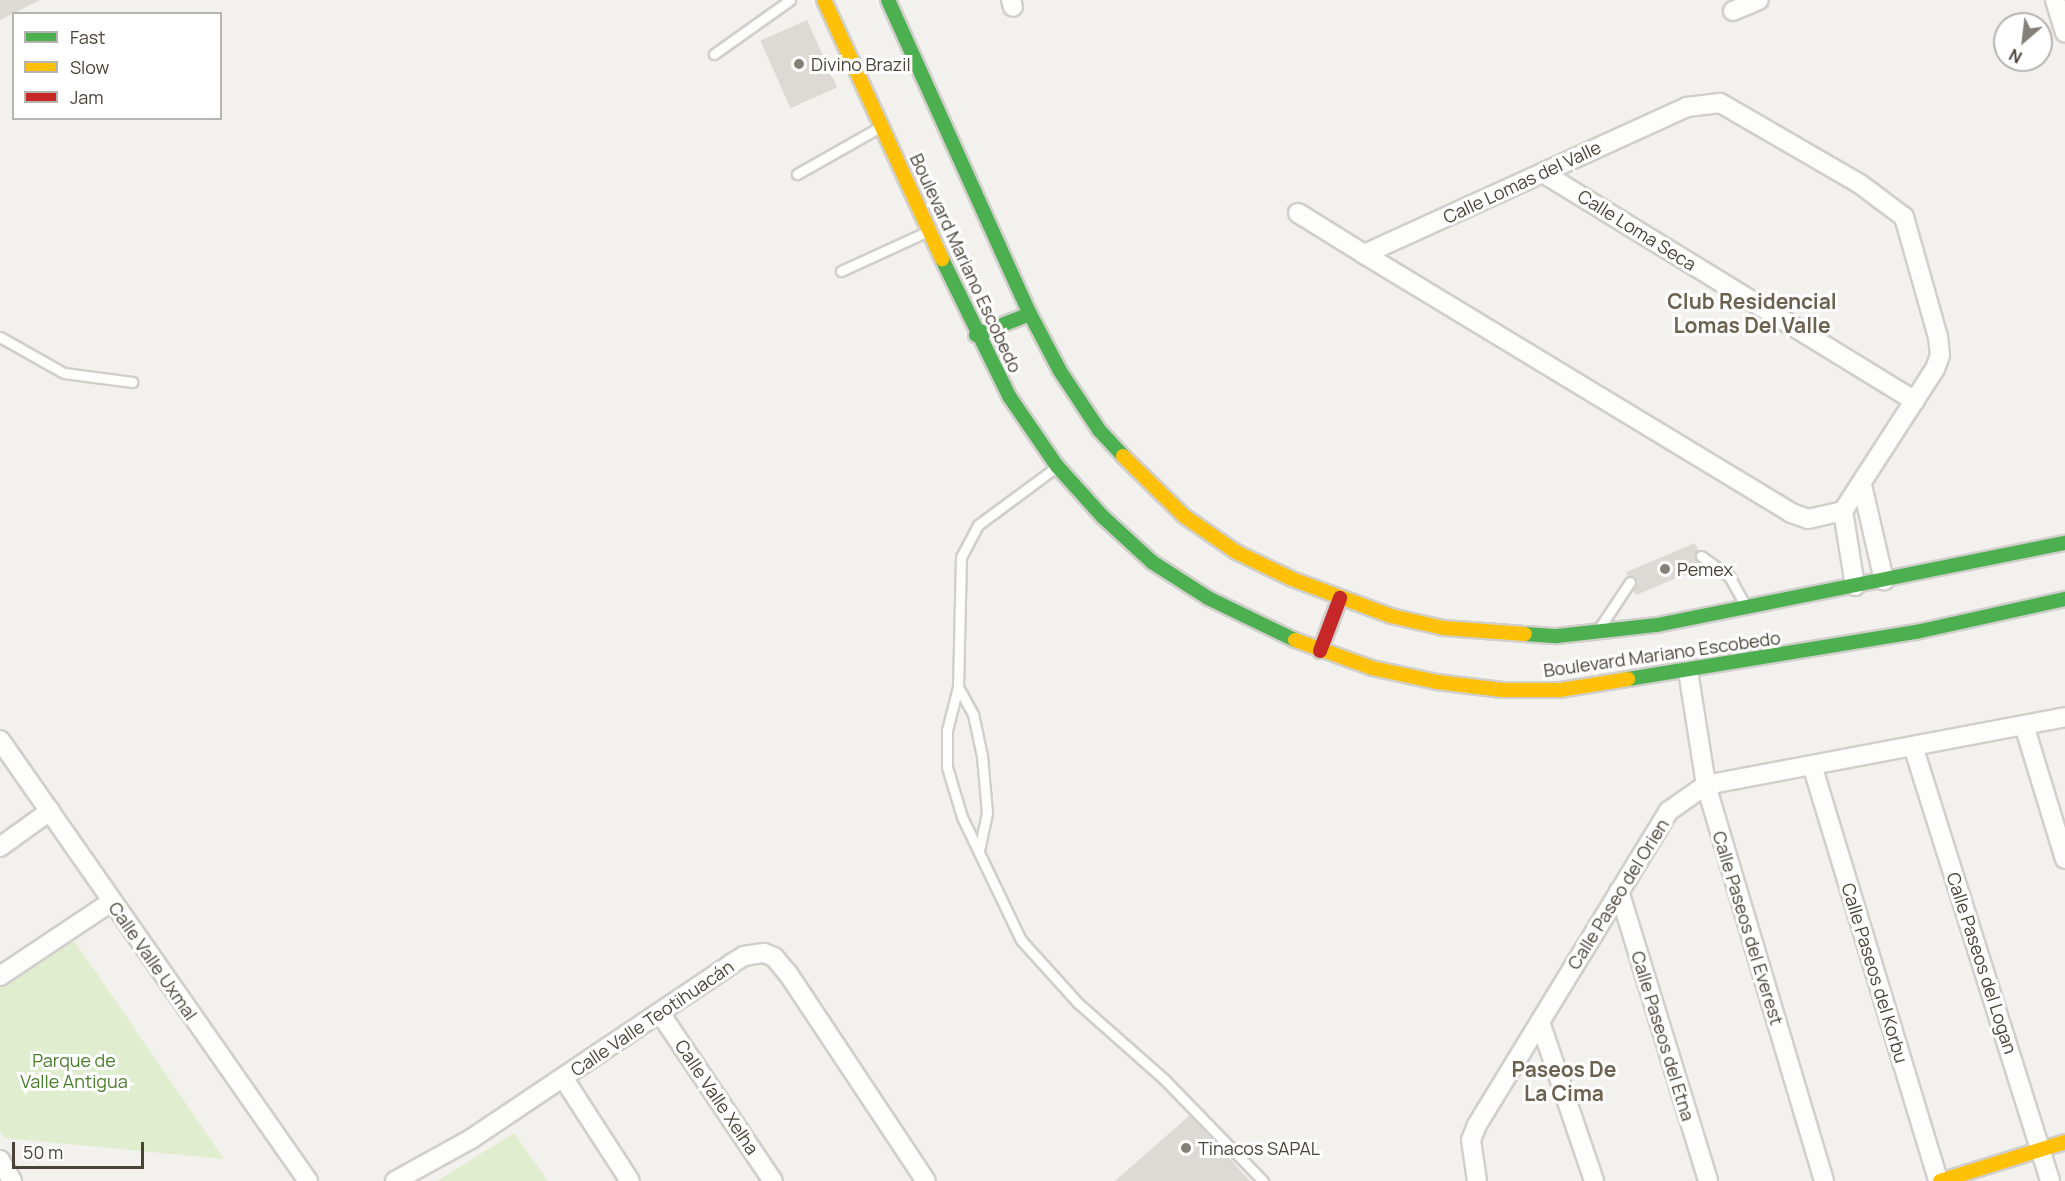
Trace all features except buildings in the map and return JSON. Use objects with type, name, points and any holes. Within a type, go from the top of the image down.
[{"type":"street","name":"Boulevard Mariano Escobedo","points":[[824,0],[976,335],[1009,396],[1058,466],[1102,516],[1152,562],[1217,603],[1320,651],[1372,668],[1437,682],[1503,690],[1560,690],[1688,671],[1916,632],[2065,599]]},
{"type":"street","points":[[1733,11],[1759,0]]},
{"type":"street","points":[[2055,0],[2065,33]]},
{"type":"street","name":"Boulevard Mariano Escobedo","points":[[892,1],[1030,314],[1060,371],[1099,430],[1142,477],[1184,516],[1236,552],[1340,598],[1444,628],[1511,635],[1597,632],[1746,607],[2065,543]]},
{"type":"street","name":"Calle Lomas del Valle","points":[[1364,254],[1688,107],[1720,103],[1860,184],[1904,217],[1938,337],[1940,355],[1935,369],[1863,485],[1843,511]]},
{"type":"street","name":"Calle Loma Seca","points":[[1543,173],[1915,401]]},
{"type":"street","points":[[1298,213],[1791,513],[1808,519],[1843,511],[1855,586]]},
{"type":"street","points":[[976,335],[1030,314]]},
{"type":"street","points":[[1863,485],[1884,580]]},
{"type":"street","points":[[1320,651],[1340,598]]},
{"type":"street","name":"Calle Paseos del Everest","points":[[1688,671],[1706,786],[1824,1181]]},
{"type":"street","name":"Calle Paseo del Orien","points":[[1477,1181],[1471,1140],[1669,811],[1706,786],[2065,717]]},
{"type":"street","points":[[2024,725],[2065,859]]},
{"type":"street","name":"Calle Valle Uxmal","points":[[0,740],[308,1181]]},
{"type":"street","name":"Calle Paseos del Logan","points":[[1913,746],[2050,1181]]},
{"type":"street","name":"Calle Paseos del Korbu","points":[[1812,765],[1939,1181]]},
{"type":"street","points":[[0,847],[50,811]]},
{"type":"street","name":"Calle Paseos del Etna","points":[[1619,891],[1708,1181]]},
{"type":"street","points":[[0,976],[111,902]]},
{"type":"street","name":"Calle Valle Teotihuacán","points":[[395,1181],[429,1166],[564,1079],[744,956],[764,953],[774,957],[926,1181]]},
{"type":"street","name":"Calle Valle Xelha","points":[[660,1013],[773,1181]]},
{"type":"street","points":[[1540,1022],[1594,1181]]},
{"type":"street","points":[[564,1079],[630,1181]]},
{"type":"street","points":[[1939,1181],[2065,1142]]},
{"type":"lane","points":[[714,54],[790,0]]},
{"type":"lane","points":[[797,174],[882,126]]},
{"type":"lane","points":[[841,271],[928,231]]},
{"type":"lane","points":[[0,337],[64,373],[132,382]]},
{"type":"lane","points":[[1058,466],[978,525],[961,557],[958,687],[947,730],[947,767],[962,817],[1021,940],[1078,1003],[1165,1080],[1263,1181]]},
{"type":"lane","points":[[1701,556],[1729,576],[1746,607]]},
{"type":"lane","points":[[1597,632],[1630,582]]},
{"type":"lane","points":[[958,687],[973,714],[982,756],[987,813],[979,852]]},
{"type":"green space","name":"Parque de Valle Antigua","points":[[71,936],[224,1159],[5,1138],[0,1132],[0,984]]},
{"type":"green space","points":[[514,1133],[548,1181],[437,1181]]},
{"type":"traffic: fast","points":[[888,0],[1030,314],[1060,371],[1099,430],[1123,456]]},
{"type":"traffic: fast","points":[[942,259],[1009,396],[1057,466],[1102,516],[1152,562],[1208,598],[1295,640]]},
{"type":"traffic: fast","points":[[976,335],[1030,314]]},
{"type":"traffic: fast","points":[[1525,634],[1557,636],[1657,625],[2065,543]]},
{"type":"traffic: fast","points":[[1628,679],[1916,632],[2065,599]]},
{"type":"traffic: slow","points":[[824,0],[942,259]]},
{"type":"traffic: slow","points":[[1123,456],[1184,516],[1236,552],[1292,579],[1391,616],[1444,628],[1525,634]]},
{"type":"traffic: slow","points":[[1295,640],[1372,668],[1437,682],[1503,690],[1560,690],[1628,679]]},
{"type":"traffic: slow","points":[[1940,1181],[2065,1142]]},
{"type":"traffic: jam","points":[[1320,651],[1340,598]]},
{"type":"place","name":"Divino Brazil","points":[[799,64]]},
{"type":"place","name":"Pemex","points":[[1665,569]]},
{"type":"place","name":"Tinacos SAPAL","points":[[1186,1148]]},
{"type":"district","name":"Club Residencial Lomas Del Valle","points":[[1752,313]]},
{"type":"district","name":"Paseos De La Cima","points":[[1564,1081]]}]
